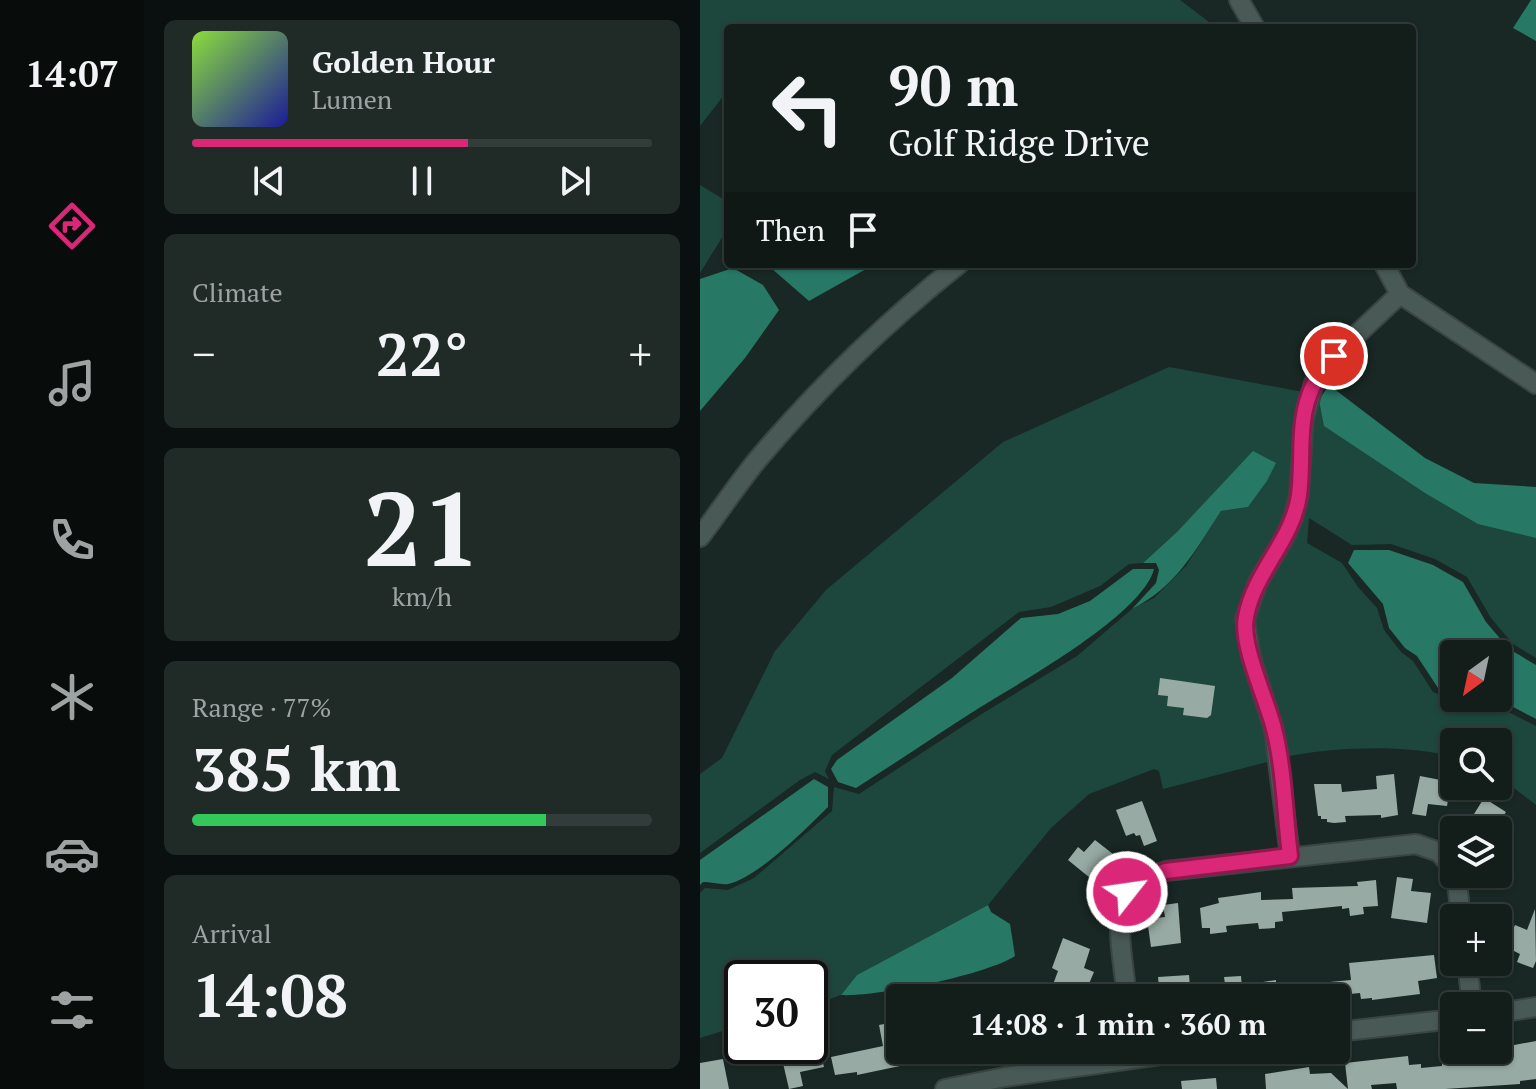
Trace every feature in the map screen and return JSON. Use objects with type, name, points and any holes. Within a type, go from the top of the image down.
[{"type":"street","points":[[1239,0],[1253,24]]},
{"type":"street","points":[[700,537],[758,460],[818,392],[903,308],[954,268]]},
{"type":"street","points":[[1386,268],[1400,294],[1536,384]]},
{"type":"street","points":[[1290,856],[1274,730],[1251,657],[1245,619],[1258,582],[1294,516],[1299,495],[1304,419],[1314,383],[1334,356],[1400,294]]},
{"type":"street","points":[[1126,984],[1121,908],[1127,892],[1142,879],[1166,871],[1416,844],[1440,853]]},
{"type":"street","points":[[1512,1011],[1536,1007]]},
{"type":"street","points":[[1350,1030],[1440,1021]]},
{"type":"street","points":[[945,1089],[1077,1064]]},
{"type":"shaded area","points":[[700,0],[1180,0],[1212,24],[724,24],[724,95],[700,126]]},
{"type":"shaded area","points":[[1531,0],[1536,0],[1536,41],[1513,28]]},
{"type":"shaded area","points":[[700,185],[724,200],[724,234],[700,273]]},
{"type":"shaded area","points":[[733,268],[763,285],[779,310],[745,358],[700,411],[700,279]]},
{"type":"shaded area","points":[[771,268],[868,268],[809,301]]},
{"type":"shaded area","points":[[1169,367],[1303,392],[1288,514],[1238,617],[1268,732],[1271,761],[1163,789],[1159,771],[1154,769],[1089,794],[1051,828],[988,905],[857,975],[841,995],[828,1000],[828,960],[724,960],[724,1031],[700,1038],[700,893],[705,888],[728,890],[754,878],[832,811],[834,787],[859,794],[1077,656],[1132,609],[1154,598],[1186,566],[1221,511],[1248,507],[1276,463],[1178,531],[1143,563],[1129,564],[1100,586],[1051,607],[1019,612],[832,755],[825,771],[829,779],[815,772],[800,780],[700,853],[700,774],[722,758],[775,651],[826,590],[1003,442]]},
{"type":"shaded area","points":[[1329,385],[1425,458],[1474,483],[1536,487],[1536,538],[1478,524],[1324,426],[1319,400]]},
{"type":"shaded area","points":[[1317,395],[1322,396],[1319,400],[1536,538],[1536,658],[1513,644],[1491,618],[1467,577],[1435,559],[1391,544],[1352,545],[1309,518],[1307,543],[1342,563],[1377,608],[1384,630],[1401,652],[1413,661],[1433,692],[1440,695],[1440,712],[1509,712],[1536,726],[1536,805],[1512,787],[1512,728],[1440,728],[1440,754],[1370,748],[1285,757],[1258,655],[1252,619],[1307,445]]},
{"type":"shaded area","points":[[1253,451],[1276,463],[1248,507],[1221,511],[1173,579],[1132,609],[1156,583],[1159,570],[1156,563],[1143,563],[1178,531]]},
{"type":"shaded area","points":[[1354,550],[1389,550],[1433,565],[1463,582],[1486,622],[1501,640],[1440,640],[1438,688],[1417,656],[1405,648],[1389,628],[1383,604],[1348,563]]},
{"type":"shaded area","points":[[1133,569],[1154,569],[1145,587],[1128,606],[1078,646],[856,788],[838,782],[831,769],[837,760],[952,678],[1021,618],[1058,614],[1090,601]]},
{"type":"shaded area","points":[[1512,651],[1536,665],[1536,719],[1512,706]]},
{"type":"shaded area","points":[[814,779],[828,787],[828,807],[795,839],[767,863],[740,880],[728,884],[703,882],[700,885],[700,860]]},
{"type":"shaded area","points":[[988,905],[991,912],[1010,924],[1015,956],[981,970],[931,983],[886,984],[886,991],[841,995],[857,975]]},
{"type":"building","points":[[1160,678],[1215,686],[1211,715],[1207,718],[1183,715],[1184,708],[1167,706],[1168,696],[1158,695]]},
{"type":"building","points":[[1394,774],[1398,815],[1381,818],[1381,815],[1345,816],[1346,822],[1334,823],[1318,816],[1314,784],[1341,784],[1342,792],[1377,789],[1376,776]]},
{"type":"building","points":[[1420,776],[1440,780],[1440,800],[1448,800],[1447,806],[1428,804],[1426,816],[1412,814]]},
{"type":"building","points":[[1483,800],[1506,812],[1503,816],[1473,816]]},
{"type":"building","points":[[1142,801],[1157,841],[1144,846],[1140,835],[1134,833],[1126,836],[1116,810]]},
{"type":"building","points":[[1095,840],[1114,858],[1095,882],[1068,860],[1078,847],[1084,852]]},
{"type":"building","points":[[1397,877],[1413,879],[1411,891],[1431,893],[1427,923],[1391,918]]},
{"type":"building","points":[[1376,880],[1378,906],[1363,907],[1364,914],[1350,916],[1349,908],[1342,909],[1342,906],[1282,912],[1283,921],[1275,922],[1275,928],[1259,929],[1258,923],[1235,925],[1226,926],[1227,932],[1210,934],[1210,928],[1202,928],[1200,908],[1219,903],[1218,898],[1261,892],[1261,900],[1293,899],[1292,888],[1358,886],[1357,882]]},
{"type":"building","points":[[1178,903],[1181,943],[1151,947],[1147,919],[1165,917],[1163,905]]},
{"type":"building","points":[[1535,909],[1536,961],[1533,968],[1517,962],[1520,954],[1512,950],[1515,925],[1527,930]]},
{"type":"building","points":[[1063,938],[1090,949],[1084,968],[1094,972],[1089,984],[1053,984],[1058,971],[1052,968]]},
{"type":"building","points":[[1434,955],[1437,978],[1418,981],[1420,994],[1372,1000],[1361,999],[1360,993],[1350,994],[1350,984],[1308,984],[1351,980],[1349,963]]},
{"type":"building","points":[[1189,975],[1190,984],[1159,984],[1158,977]]},
{"type":"building","points":[[1241,976],[1242,984],[1225,984],[1224,977]]},
{"type":"building","points":[[886,1024],[886,1064],[900,1066],[857,1075],[857,1072],[835,1075],[831,1057],[883,1046],[879,1025]]},
{"type":"building","points":[[1536,1041],[1536,1079],[1520,1081],[1520,1084],[1397,1089],[1396,1083],[1371,1085],[1372,1089],[1348,1089],[1345,1064],[1408,1056],[1409,1065],[1421,1064],[1421,1068],[1442,1064],[1512,1064],[1512,1045]]},
{"type":"building","points":[[723,1059],[729,1089],[700,1089],[700,1063]]},
{"type":"building","points":[[783,1064],[823,1064],[824,1067],[800,1072],[803,1086],[789,1089]]},
{"type":"building","points":[[1309,1067],[1310,1074],[1331,1073],[1348,1089],[1266,1089],[1265,1074]]},
{"type":"building","points":[[1216,1078],[1217,1089],[1182,1089],[1181,1081]]},
{"type":"route","points":[[1127,892],[1142,879],[1166,871],[1290,856],[1274,730],[1251,657],[1245,619],[1258,582],[1294,516],[1299,495],[1307,399],[1314,383],[1334,356]]}]
